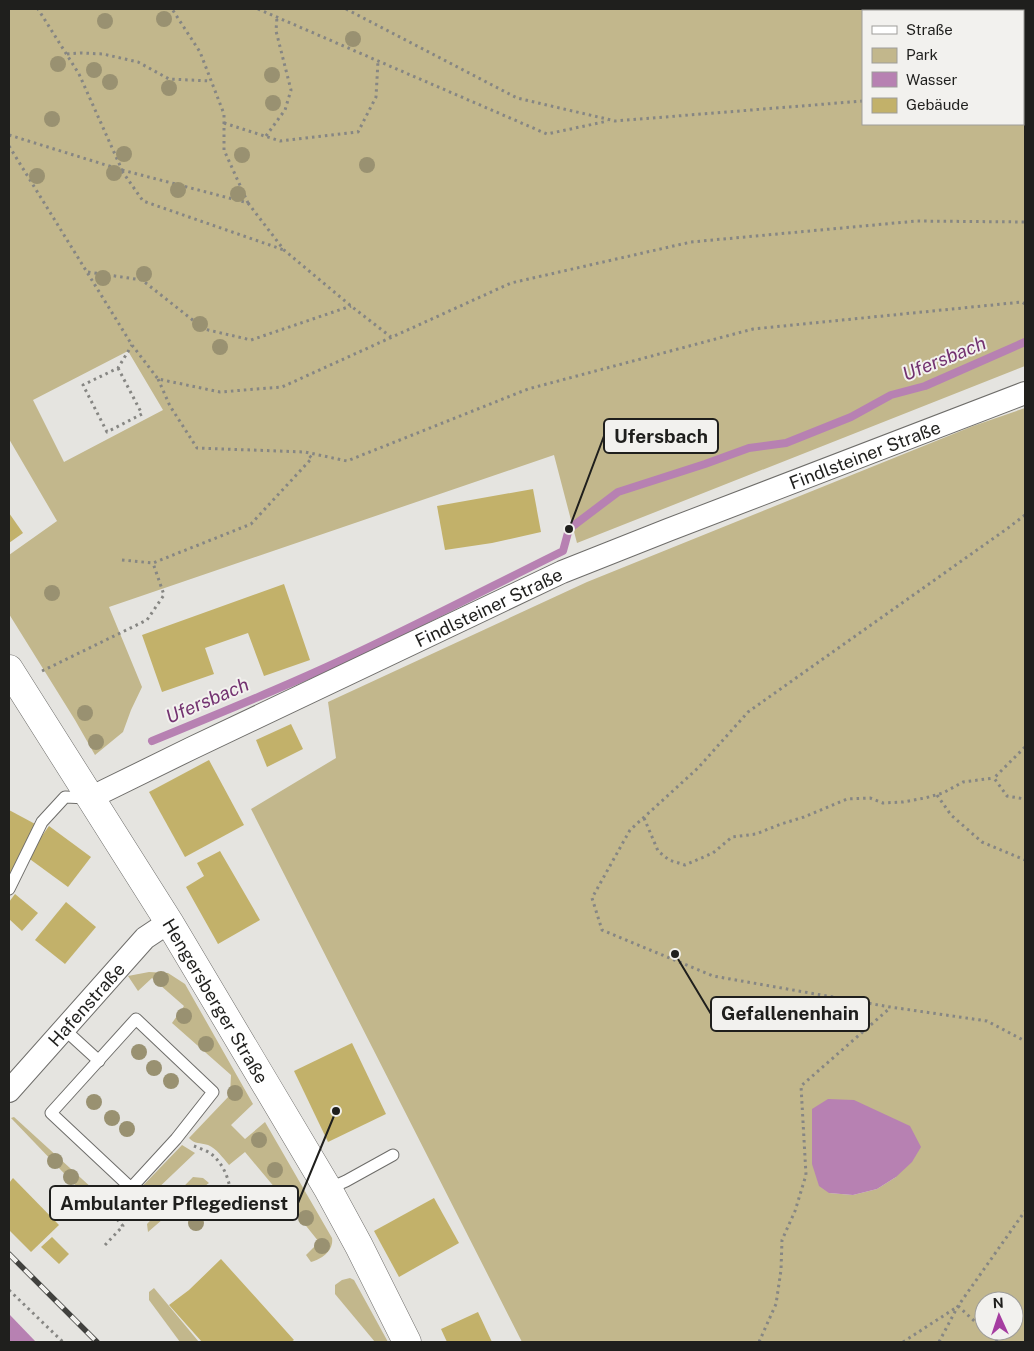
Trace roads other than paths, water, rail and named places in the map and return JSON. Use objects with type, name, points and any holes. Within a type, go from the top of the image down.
[{"type":"main road","name":"Hengersberger Straße","points":[[13,676],[169,922],[328,1189],[407,1342]]},
{"type":"street","name":"Findlsteiner Straße","points":[[90,798],[562,572],[1025,393]]},
{"type":"street","name":"Hafenstraße","points":[[9,1091],[145,938],[169,922]]},
{"type":"lane","name":"Findlsteiner Straße","points":[[9,889],[42,822],[65,797],[90,798]]},
{"type":"lane","points":[[136,1019],[213,1092],[176,1139],[131,1188],[51,1113],[96,1063],[136,1019]]},
{"type":"lane","points":[[63,1032],[96,1063]]},
{"type":"lane","points":[[328,1189],[393,1155]]},
{"type":"water","points":[[828,1099],[854,1100],[910,1126],[921,1147],[912,1162],[896,1177],[877,1189],[853,1195],[829,1193],[819,1186],[812,1164],[812,1109]]},
{"type":"water","points":[[9,1314],[36,1342],[9,1342]]},
{"type":"waterway","name":"Ufersbach","points":[[152,741],[351,656],[563,551],[569,529],[618,492],[749,448],[786,443],[851,417],[891,395],[925,386],[1025,342]]},
{"type":"railway","points":[[9,1254],[97,1342]]},
{"type":"place","name":"Ufersbach","points":[[569,529]]},
{"type":"place","name":"Gefallenenhain","points":[[675,954]]},
{"type":"place","name":"Ambulanter Pflegedienst","points":[[336,1111]]}]
